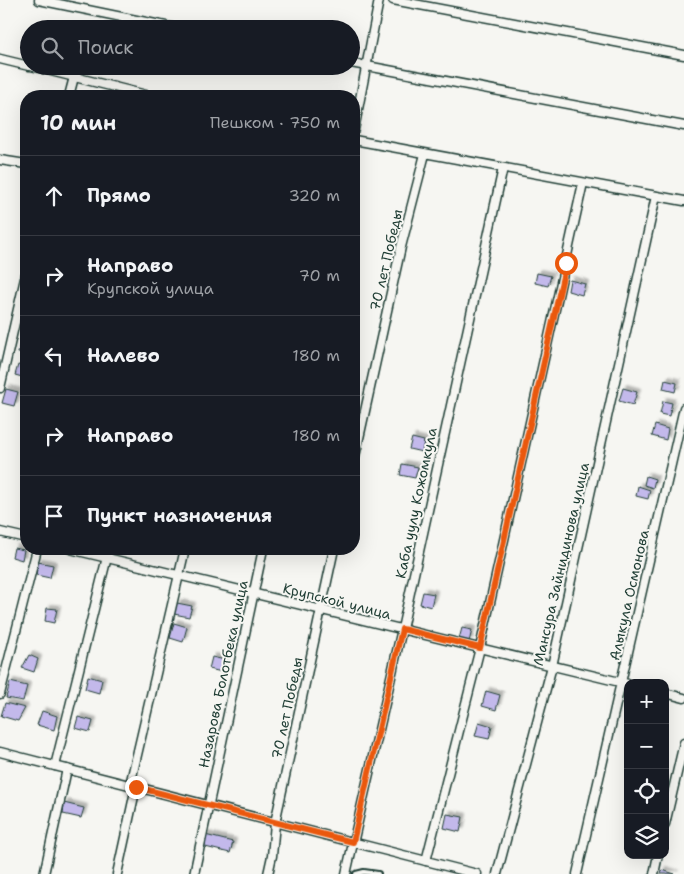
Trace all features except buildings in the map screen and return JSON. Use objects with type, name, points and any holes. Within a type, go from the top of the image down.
[{"type":"street","points":[[39,0],[136,20]]},
{"type":"street","points":[[360,98],[379,0]]},
{"type":"street","points":[[393,0],[684,55]]},
{"type":"street","points":[[0,58],[20,63]]},
{"type":"street","points":[[360,65],[684,126]]},
{"type":"street","points":[[66,75],[123,90]]},
{"type":"street","points":[[71,90],[74,77]]},
{"type":"street","points":[[360,141],[684,201]]},
{"type":"street","name":"70 лет Победы","points":[[360,434],[425,154]]},
{"type":"street","points":[[0,160],[20,163]]},
{"type":"street","name":"Каба уулу Кожомкула","points":[[346,874],[503,168]]},
{"type":"street","points":[[426,861],[480,648],[583,183]]},
{"type":"street","name":"Мансура Зайнидинова улица","points":[[497,874],[552,666],[656,196]]},
{"type":"street","points":[[0,388],[20,300]]},
{"type":"street","name":"Алыкула Осмонова","points":[[626,679],[684,408]]},
{"type":"street","points":[[0,532],[20,537]]},
{"type":"street","points":[[0,694],[35,555]]},
{"type":"street","name":"Крупской улица","points":[[94,555],[624,683]]},
{"type":"street","points":[[55,766],[107,555]]},
{"type":"street","points":[[117,874],[133,786],[184,555]]},
{"type":"street","name":"Назарова Болотбека улица","points":[[194,874],[262,555]]},
{"type":"street","name":"70 лет Победы","points":[[268,874],[272,856],[275,822],[333,555]]},
{"type":"street","name":"Алыкула Осмонова","points":[[577,874],[624,687]]},
{"type":"street","points":[[669,694],[684,698]]},
{"type":"street","points":[[667,814],[684,743]]},
{"type":"street","points":[[0,752],[477,874]]},
{"type":"street","points":[[44,874],[67,769]]},
{"type":"street","points":[[654,874],[657,859]]},
{"type":"lane","points":[[356,874],[364,872],[378,874]]},
{"type":"route","points":[[136,787],[353,842],[402,629],[480,648],[566,263]]}]
